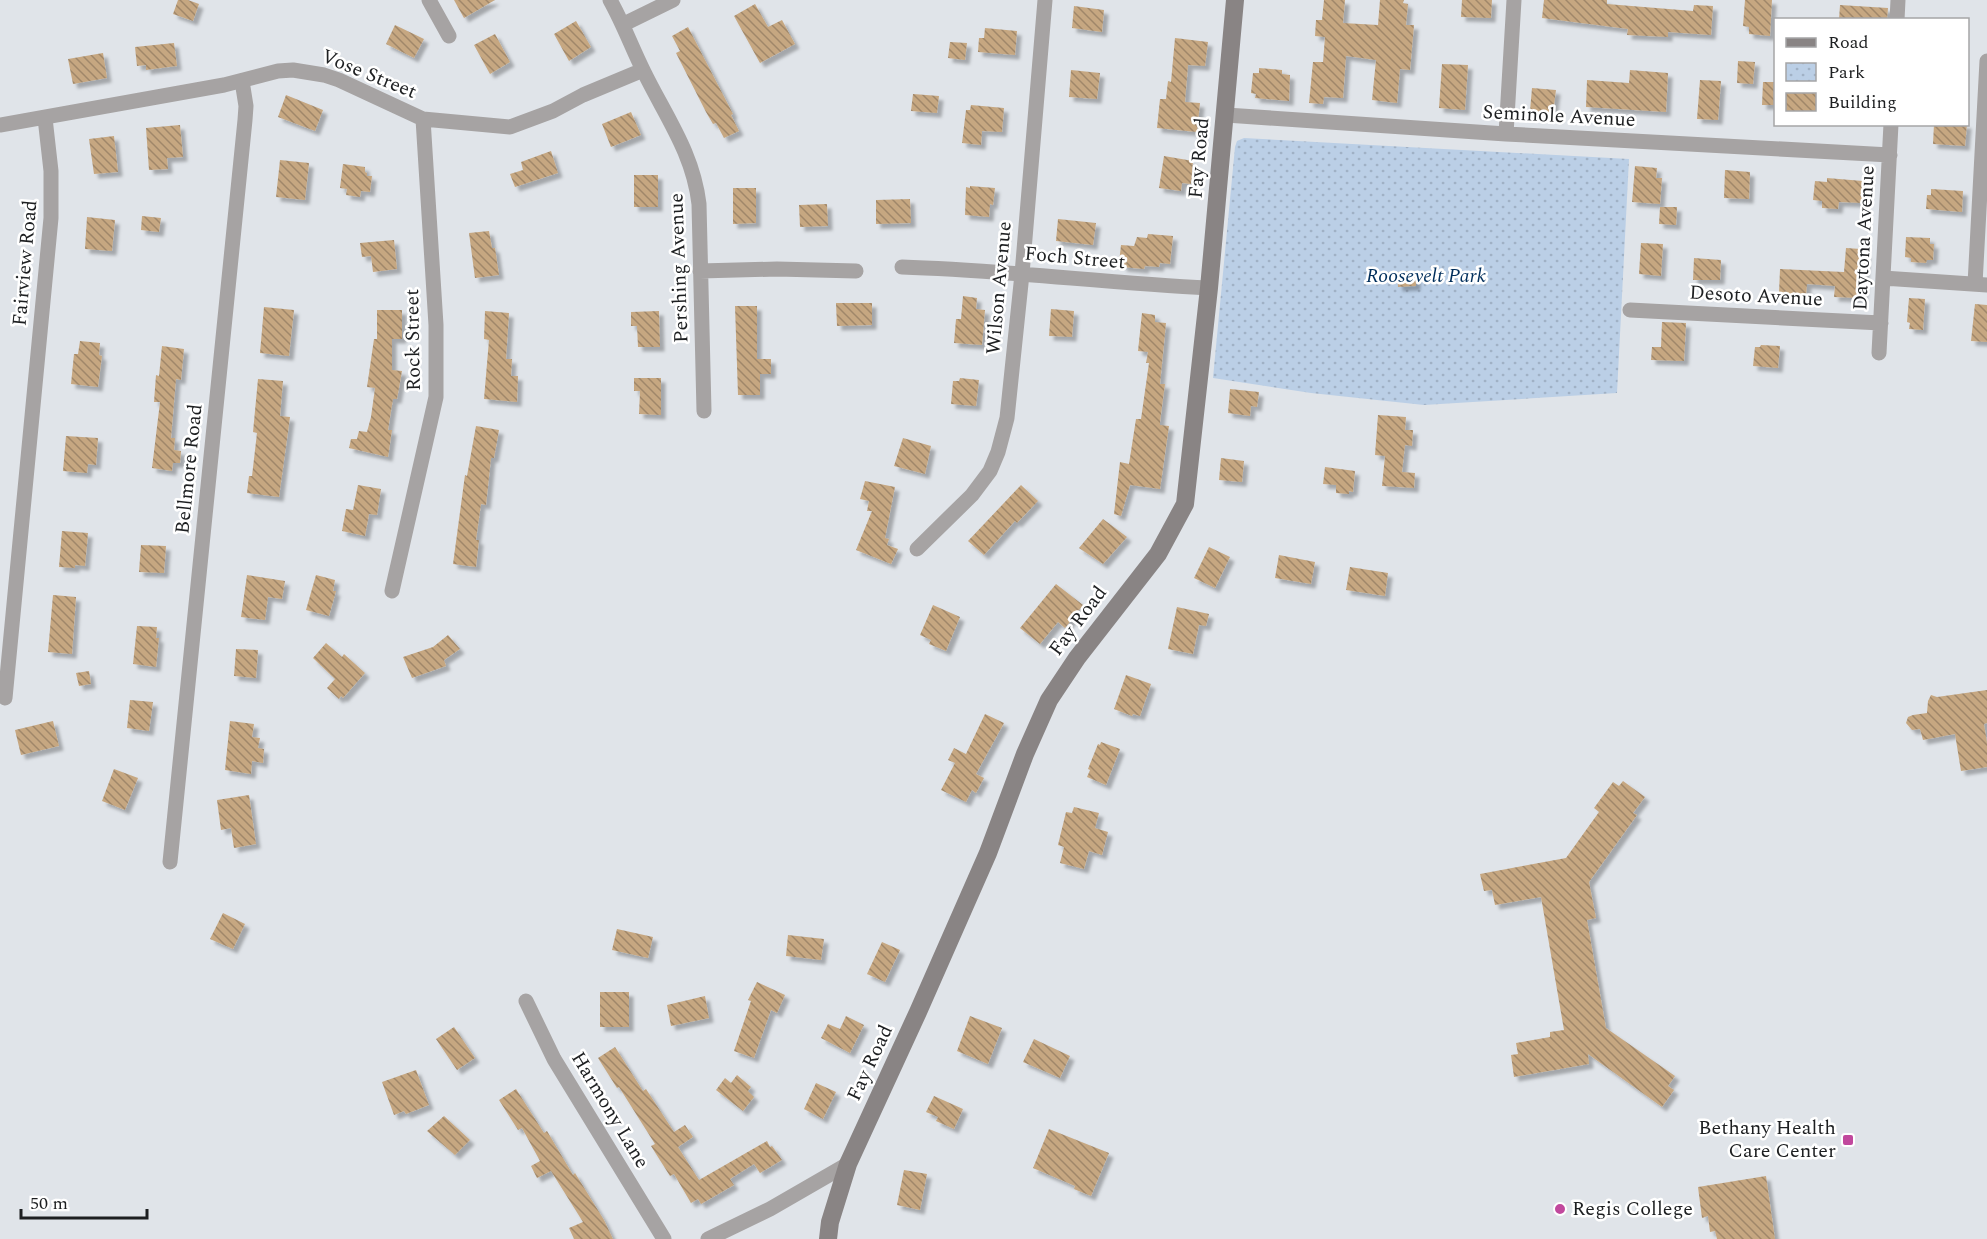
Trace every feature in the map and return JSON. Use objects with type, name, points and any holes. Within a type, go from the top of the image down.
[{"type":"street","points":[[429,0],[449,36]]},
{"type":"street","name":"Pershing Avenue","points":[[610,0],[684,148],[696,178],[699,204],[704,411]]},
{"type":"street","points":[[624,24],[673,0]]},
{"type":"street","name":"Wilson Avenue","points":[[917,549],[972,495],[990,471],[998,452],[1007,418],[1022,274],[1045,0]]},
{"type":"street","name":"Fay Road","points":[[828,1239],[830,1222],[848,1164],[988,853],[1024,754],[1049,700],[1077,658],[1158,554],[1185,504],[1209,288],[1235,0]]},
{"type":"street","points":[[1506,134],[1514,0]]},
{"type":"street","points":[[1897,18],[1898,0]]},
{"type":"street","points":[[1883,278],[1981,284],[1987,61]]},
{"type":"street","name":"Vose Street","points":[[0,125],[293,70],[316,73],[339,80],[423,119],[510,127],[553,111],[583,95],[643,70]]},
{"type":"street","name":"Bellmore Road","points":[[170,862],[245,120],[246,106],[242,81]]},
{"type":"street","name":"Seminole Avenue","points":[[1226,115],[1506,134],[1890,155]]},
{"type":"street","name":"Fairview Road","points":[[5,698],[51,218],[51,171],[45,118]]},
{"type":"street","name":"Rock Street","points":[[392,591],[436,397],[436,325],[423,119]]},
{"type":"street","name":"Daytona Avenue","points":[[1879,354],[1891,126]]},
{"type":"street","name":"Foch Street","points":[[902,267],[1209,288]]},
{"type":"street","points":[[700,271],[777,269],[856,271]]},
{"type":"street","name":"Desoto Avenue","points":[[1630,310],[1881,323]]},
{"type":"street","name":"Harmony Lane","points":[[526,1001],[554,1059],[664,1239]]},
{"type":"street","points":[[708,1239],[770,1209],[848,1164]]},
{"type":"green space","name":"Roosevelt Park","points":[[1244,138],[1629,159],[1617,393],[1424,405],[1311,393],[1213,378],[1235,147],[1237,141]]},
{"type":"building","points":[[178,0],[188,0],[199,4],[193,21],[173,14]]},
{"type":"building","points":[[454,0],[495,0],[464,18]]},
{"type":"building","points":[[1324,0],[1345,0],[1343,23],[1378,25],[1380,0],[1404,0],[1403,3],[1408,4],[1406,25],[1414,25],[1410,70],[1400,69],[1397,103],[1372,100],[1376,60],[1346,56],[1343,98],[1324,97],[1323,104],[1309,103],[1313,62],[1323,62],[1325,37],[1315,36],[1316,20],[1322,20]]},
{"type":"building","points":[[1462,0],[1492,0],[1491,18],[1461,17]]},
{"type":"building","points":[[1544,0],[1607,0],[1607,4],[1693,11],[1694,5],[1713,6],[1711,35],[1668,32],[1668,37],[1627,35],[1628,29],[1542,18]]},
{"type":"building","points":[[1745,0],[1772,0],[1770,36],[1749,34],[1749,27],[1743,26]]},
{"type":"building","points":[[755,4],[768,27],[782,20],[795,44],[760,63],[734,16]]},
{"type":"building","points":[[1840,5],[1888,8],[1887,18],[1839,18]]},
{"type":"building","points":[[1074,6],[1104,10],[1102,32],[1072,28]]},
{"type":"building","points":[[576,21],[591,47],[569,61],[554,34]]},
{"type":"building","points":[[395,25],[424,39],[414,58],[386,44]]},
{"type":"building","points":[[688,27],[733,114],[731,115],[739,131],[724,138],[716,123],[713,124],[706,112],[676,53],[680,51],[672,36]]},
{"type":"building","points":[[985,28],[1017,31],[1015,55],[978,52],[979,38],[984,38]]},
{"type":"building","points":[[495,34],[510,62],[490,74],[474,45]]},
{"type":"building","points":[[1175,38],[1208,42],[1205,66],[1188,65],[1185,102],[1200,103],[1197,132],[1157,128],[1160,99],[1166,99],[1168,81],[1171,82]]},
{"type":"building","points":[[950,42],[967,43],[965,60],[948,58]]},
{"type":"building","points":[[174,43],[177,66],[146,70],[146,65],[137,66],[135,47]]},
{"type":"building","points":[[103,53],[107,78],[73,84],[68,59]]},
{"type":"building","points":[[1738,61],[1755,62],[1753,84],[1737,83]]},
{"type":"building","points":[[1442,64],[1468,65],[1465,110],[1439,108]]},
{"type":"building","points":[[1259,68],[1282,70],[1282,74],[1290,75],[1289,101],[1255,98],[1256,94],[1251,93],[1253,73],[1259,73]]},
{"type":"building","points":[[1071,70],[1100,73],[1097,99],[1069,97]]},
{"type":"building","points":[[1630,70],[1668,73],[1666,112],[1586,107],[1587,80],[1629,83]]},
{"type":"building","points":[[1700,80],[1721,81],[1718,120],[1697,119]]},
{"type":"building","points":[[1763,82],[1774,82],[1774,105],[1762,105]]},
{"type":"building","points":[[1532,88],[1556,90],[1553,113],[1530,111]]},
{"type":"building","points":[[913,94],[939,96],[937,113],[911,111]]},
{"type":"building","points":[[286,95],[323,110],[315,131],[278,117]]},
{"type":"building","points":[[971,105],[1004,108],[1002,132],[982,131],[981,145],[962,143],[966,110],[970,110]]},
{"type":"building","points":[[631,112],[641,135],[611,147],[602,124]]},
{"type":"building","points":[[180,125],[183,157],[167,158],[168,169],[149,170],[146,128]]},
{"type":"building","points":[[1934,126],[1967,126],[1965,146],[1933,144]]},
{"type":"building","points":[[114,136],[118,172],[94,174],[89,139]]},
{"type":"building","points":[[551,151],[558,173],[515,187],[510,174],[523,170],[521,162]]},
{"type":"building","points":[[1164,156],[1193,161],[1191,184],[1182,183],[1181,191],[1159,188]]},
{"type":"building","points":[[280,160],[309,163],[305,200],[276,197]]},
{"type":"building","points":[[343,164],[365,167],[367,176],[372,176],[370,192],[361,191],[360,197],[346,195],[347,189],[340,188]]},
{"type":"building","points":[[1635,166],[1657,168],[1656,178],[1662,178],[1660,204],[1632,202]]},
{"type":"building","points":[[1725,170],[1750,172],[1749,199],[1724,198]]},
{"type":"building","points":[[634,175],[658,175],[658,207],[634,207]]},
{"type":"building","points":[[1827,178],[1863,181],[1862,203],[1839,202],[1838,209],[1822,208],[1822,201],[1813,200],[1815,181],[1827,182]]},
{"type":"building","points":[[970,186],[995,188],[989,217],[965,215],[966,187],[970,188]]},
{"type":"building","points":[[733,188],[756,188],[756,223],[733,224]]},
{"type":"building","points":[[1931,189],[1963,191],[1962,212],[1926,209],[1927,195],[1931,195]]},
{"type":"building","points":[[910,199],[911,223],[876,224],[876,200]]},
{"type":"building","points":[[827,204],[828,226],[800,227],[799,205]]},
{"type":"building","points":[[1660,207],[1677,207],[1676,225],[1659,224]]},
{"type":"building","points":[[142,216],[161,218],[159,232],[141,230]]},
{"type":"building","points":[[87,217],[115,220],[112,251],[85,249]]},
{"type":"building","points":[[1058,219],[1096,223],[1093,245],[1056,241]]},
{"type":"building","points":[[489,231],[492,248],[495,248],[499,275],[475,278],[469,233]]},
{"type":"building","points":[[1148,234],[1173,236],[1170,264],[1160,263],[1159,267],[1145,266],[1144,269],[1122,267],[1123,264],[1119,263],[1121,245],[1134,246],[1137,237],[1147,238]]},
{"type":"building","points":[[1906,237],[1930,238],[1930,244],[1934,244],[1933,260],[1927,260],[1926,263],[1911,262],[1911,258],[1905,257]]},
{"type":"building","points":[[394,240],[397,269],[373,272],[371,256],[362,257],[360,243]]},
{"type":"building","points":[[1641,243],[1663,244],[1661,276],[1639,274]]},
{"type":"building","points":[[1846,248],[1861,249],[1861,253],[1866,253],[1863,295],[1859,295],[1858,298],[1834,297],[1835,286],[1807,284],[1806,296],[1801,296],[1801,298],[1782,297],[1779,293],[1780,269],[1844,272]]},
{"type":"building","points":[[1694,258],[1721,260],[1720,280],[1693,280]]},
{"type":"building","points":[[1416,271],[1416,286],[1398,287],[1397,272]]},
{"type":"building","points":[[963,296],[977,298],[976,309],[985,310],[982,345],[954,343],[956,319],[961,319]]},
{"type":"building","points":[[1909,298],[1925,299],[1923,330],[1909,329],[1910,323],[1907,322]]},
{"type":"building","points":[[836,303],[872,303],[872,325],[837,326]]},
{"type":"building","points":[[1975,304],[1987,305],[1987,342],[1971,341]]},
{"type":"building","points":[[735,306],[757,306],[757,359],[771,359],[771,374],[760,374],[760,395],[738,395]]},
{"type":"building","points":[[264,307],[294,310],[289,356],[260,353]]},
{"type":"building","points":[[1051,309],[1074,311],[1072,337],[1049,336]]},
{"type":"building","points":[[377,310],[402,310],[402,339],[392,339],[392,370],[402,371],[397,399],[393,399],[388,430],[392,430],[388,457],[349,448],[351,439],[357,439],[359,431],[367,432],[371,417],[375,388],[367,387],[374,339],[377,339]]},
{"type":"building","points":[[485,311],[509,313],[506,359],[512,359],[511,376],[518,376],[517,402],[484,399],[489,340],[484,339]]},
{"type":"building","points":[[659,311],[660,347],[638,347],[637,326],[631,326],[631,312]]},
{"type":"building","points":[[1142,313],[1155,315],[1155,322],[1166,323],[1160,384],[1165,384],[1160,425],[1169,426],[1160,489],[1130,485],[1121,516],[1114,514],[1120,462],[1129,464],[1136,419],[1141,419],[1149,363],[1146,363],[1148,352],[1138,351]]},
{"type":"building","points":[[1662,322],[1686,323],[1684,361],[1651,360],[1652,347],[1661,347]]},
{"type":"building","points":[[80,341],[100,343],[99,355],[102,356],[98,387],[71,384],[74,354],[78,354]]},
{"type":"building","points":[[162,346],[184,349],[181,380],[176,379],[171,438],[175,438],[174,450],[181,451],[180,463],[173,463],[172,471],[152,468],[160,402],[154,402],[156,375],[159,376]]},
{"type":"building","points":[[1780,346],[1778,368],[1753,366],[1755,347]]},
{"type":"building","points":[[634,378],[661,378],[661,415],[639,414],[640,391],[634,391]]},
{"type":"building","points":[[960,378],[979,380],[976,406],[951,404],[953,381],[959,381]]},
{"type":"building","points":[[258,379],[283,381],[280,416],[290,417],[279,497],[247,493],[249,476],[252,476],[257,433],[253,432]]},
{"type":"building","points":[[1230,389],[1259,392],[1257,407],[1251,406],[1250,416],[1228,413]]},
{"type":"building","points":[[1378,415],[1406,417],[1405,430],[1413,430],[1412,446],[1405,445],[1402,472],[1415,473],[1414,488],[1382,486],[1385,456],[1375,455]]},
{"type":"building","points":[[476,426],[499,430],[494,458],[491,458],[486,505],[481,504],[476,540],[479,540],[476,567],[453,564],[465,475],[467,476]]},
{"type":"building","points":[[66,436],[98,438],[96,465],[88,464],[87,473],[63,471]]},
{"type":"building","points":[[903,438],[931,446],[925,474],[894,466]]},
{"type":"building","points":[[1221,458],[1244,461],[1242,482],[1219,480]]},
{"type":"building","points":[[1325,467],[1355,471],[1353,492],[1336,493],[1336,485],[1323,484]]},
{"type":"building","points":[[865,481],[895,487],[885,538],[889,539],[887,545],[898,549],[891,564],[856,550],[872,511],[867,511],[869,501],[860,499]]},
{"type":"building","points":[[358,485],[381,489],[377,515],[369,514],[365,536],[342,531],[346,509],[353,510]]},
{"type":"building","points":[[1021,485],[1038,501],[1017,523],[1015,521],[984,555],[968,541]]},
{"type":"building","points":[[1103,519],[1127,537],[1103,564],[1079,548]]},
{"type":"building","points":[[62,531],[88,533],[85,566],[59,567]]},
{"type":"building","points":[[141,545],[166,546],[164,573],[139,572]]},
{"type":"building","points":[[1209,547],[1230,557],[1215,588],[1194,578]]},
{"type":"building","points":[[1279,555],[1315,562],[1311,584],[1275,578]]},
{"type":"building","points":[[1350,567],[1388,573],[1385,596],[1346,590]]},
{"type":"building","points":[[247,575],[285,581],[282,599],[268,597],[265,620],[241,617]]},
{"type":"building","points":[[316,575],[335,580],[333,591],[336,591],[329,616],[306,610]]},
{"type":"building","points":[[1056,584],[1083,605],[1065,628],[1058,622],[1040,644],[1020,628]]},
{"type":"building","points":[[53,595],[76,597],[72,654],[48,652]]},
{"type":"building","points":[[933,605],[960,617],[946,651],[929,644],[931,640],[920,635]]},
{"type":"building","points":[[1177,607],[1209,614],[1206,626],[1199,625],[1193,654],[1168,649]]},
{"type":"building","points":[[137,626],[157,627],[156,638],[159,638],[156,667],[133,664]]},
{"type":"building","points":[[448,635],[460,649],[444,660],[446,666],[412,678],[403,657],[433,647]]},
{"type":"building","points":[[326,643],[342,657],[344,654],[365,673],[343,698],[341,696],[339,699],[327,688],[335,679],[313,658]]},
{"type":"building","points":[[236,649],[258,650],[256,678],[234,676]]},
{"type":"building","points":[[89,671],[91,684],[79,686],[76,673]]},
{"type":"building","points":[[1126,675],[1151,684],[1140,716],[1133,714],[1132,716],[1114,709]]},
{"type":"building","points":[[1987,690],[1987,723],[1984,724],[1987,767],[1961,771],[1955,734],[1923,740],[1920,729],[1912,730],[1906,723],[1908,717],[1927,713],[1931,695],[1937,697]]},
{"type":"building","points":[[130,700],[153,702],[149,731],[127,728]]},
{"type":"building","points":[[985,714],[1004,723],[976,774],[984,778],[976,793],[972,790],[966,802],[941,790],[955,763],[948,760],[954,748],[966,754]]},
{"type":"building","points":[[53,721],[59,746],[21,755],[15,730]]},
{"type":"building","points":[[230,721],[254,724],[252,737],[260,738],[258,748],[264,749],[263,763],[252,761],[251,774],[225,770]]},
{"type":"building","points":[[1101,742],[1120,749],[1106,785],[1087,777],[1098,744],[1100,745]]},
{"type":"building","points":[[114,769],[138,778],[125,810],[102,801]]},
{"type":"building","points":[[1623,781],[1645,797],[1633,813],[1637,815],[1589,882],[1596,918],[1587,920],[1606,1028],[1675,1076],[1668,1086],[1674,1090],[1662,1107],[1588,1054],[1589,1064],[1514,1077],[1511,1055],[1518,1054],[1516,1043],[1550,1037],[1550,1032],[1564,1030],[1541,897],[1495,905],[1492,890],[1484,891],[1480,874],[1566,858],[1599,812],[1594,808],[1613,782],[1619,786]]},
{"type":"building","points":[[249,795],[256,844],[234,848],[231,828],[221,830],[217,800]]},
{"type":"building","points":[[1074,807],[1099,813],[1095,828],[1108,832],[1102,855],[1089,851],[1084,869],[1060,863],[1064,847],[1058,845],[1066,812],[1072,813]]},
{"type":"building","points":[[223,913],[245,924],[233,949],[210,939]]},
{"type":"building","points":[[617,929],[653,937],[648,958],[612,950]]},
{"type":"building","points":[[788,935],[824,939],[821,960],[786,956]]},
{"type":"building","points":[[882,942],[900,950],[885,982],[867,974]]},
{"type":"building","points":[[757,982],[785,995],[777,1013],[771,1010],[754,1058],[734,1051],[751,1001],[748,1000]]},
{"type":"building","points":[[600,992],[629,992],[629,1027],[600,1027]]},
{"type":"building","points":[[705,996],[709,1018],[671,1026],[667,1005]]},
{"type":"building","points":[[846,1016],[864,1025],[850,1053],[821,1038],[828,1024],[840,1029]]},
{"type":"building","points":[[970,1016],[1002,1028],[988,1064],[957,1051]]},
{"type":"building","points":[[454,1027],[475,1058],[457,1070],[436,1039]]},
{"type":"building","points":[[1034,1039],[1070,1056],[1060,1078],[1023,1062]]},
{"type":"building","points":[[615,1047],[643,1091],[646,1089],[674,1132],[685,1125],[693,1137],[678,1147],[699,1180],[767,1141],[782,1160],[760,1173],[754,1164],[730,1179],[734,1185],[701,1204],[698,1199],[691,1203],[674,1174],[670,1176],[651,1146],[655,1144],[598,1058]]},
{"type":"building","points":[[416,1070],[429,1105],[406,1114],[404,1111],[394,1115],[382,1082]]},
{"type":"building","points":[[737,1075],[751,1087],[748,1091],[754,1097],[743,1111],[716,1090],[725,1078],[731,1083]]},
{"type":"building","points":[[816,1083],[836,1092],[823,1119],[804,1109]]},
{"type":"building","points":[[516,1089],[544,1133],[547,1131],[573,1175],[575,1173],[613,1239],[574,1239],[569,1228],[583,1222],[551,1171],[537,1178],[531,1166],[540,1161],[522,1128],[518,1130],[499,1100]]},
{"type":"building","points":[[934,1096],[963,1109],[954,1129],[936,1121],[938,1117],[926,1112]]},
{"type":"building","points":[[444,1116],[470,1140],[455,1155],[427,1131]]},
{"type":"building","points":[[1049,1129],[1109,1153],[1091,1196],[1074,1189],[1075,1186],[1033,1168]]},
{"type":"building","points":[[904,1170],[927,1174],[920,1210],[897,1205]]},
{"type":"building","points":[[1766,1176],[1775,1239],[1717,1239],[1715,1231],[1710,1232],[1708,1216],[1702,1218],[1698,1187]]},
{"type":"place","name":"Bethany Health Care Center","points":[[1848,1140]]},
{"type":"place","name":"Regis College","points":[[1560,1209]]}]
